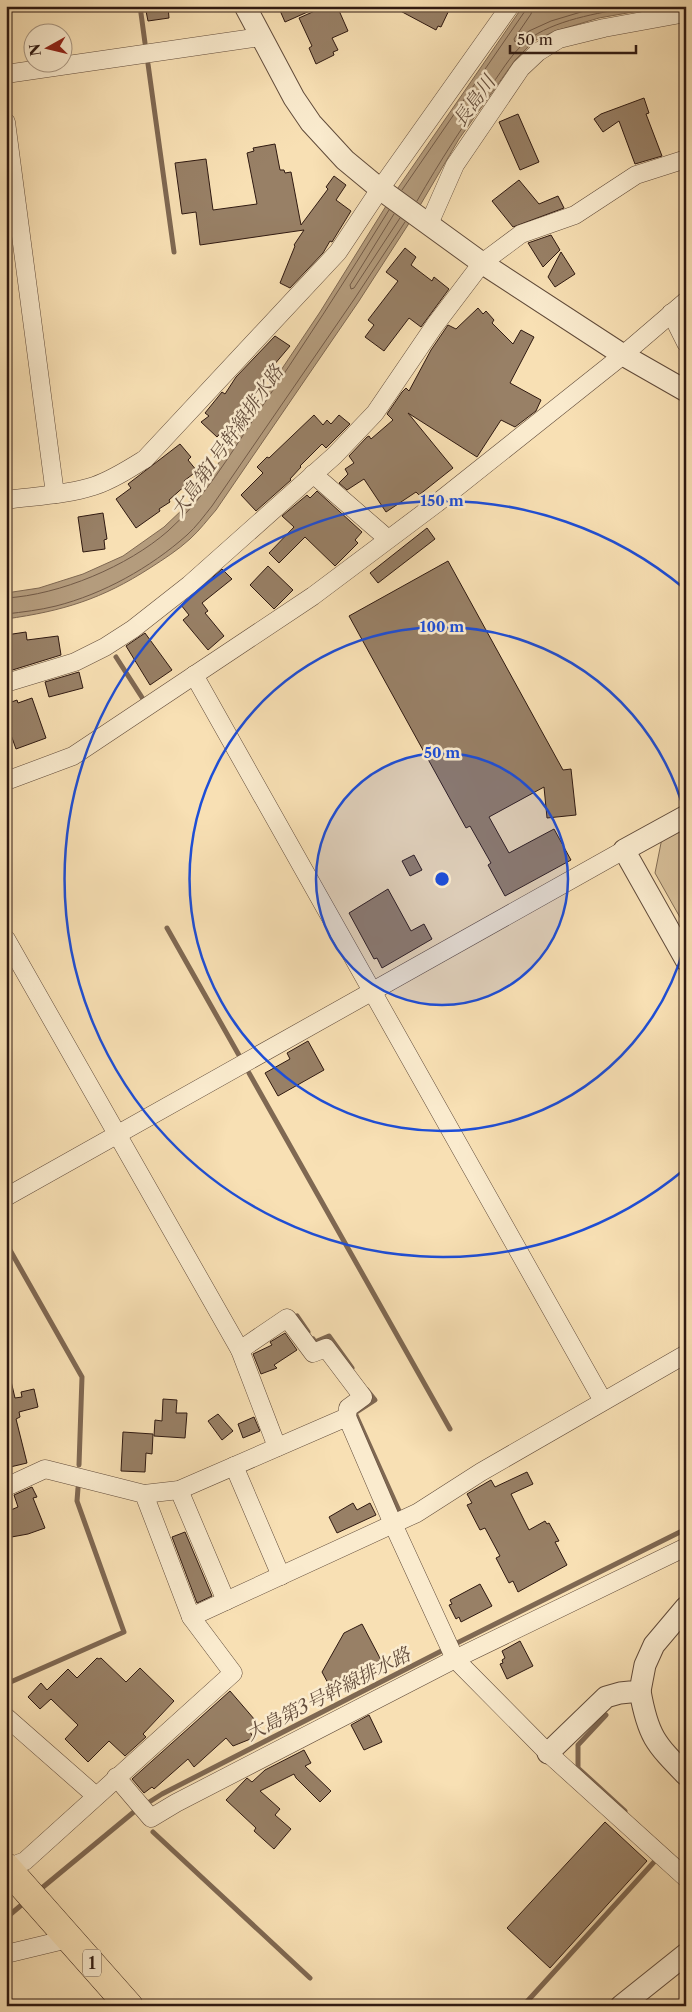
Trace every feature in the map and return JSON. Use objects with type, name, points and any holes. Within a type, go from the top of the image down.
[{"type":"highway","name":"1","points":[[10,1871],[129,2006]]},
{"type":"street","points":[[245,6],[294,98],[311,122],[345,160],[380,189],[482,263],[623,355],[686,391]]},
{"type":"street","points":[[6,500],[55,494],[94,486],[127,471],[145,459],[338,252],[380,189],[510,6]]},
{"type":"street","points":[[426,222],[460,157],[520,68],[538,52],[558,40],[586,32],[686,13]]},
{"type":"street","points":[[6,74],[260,37]]},
{"type":"street","points":[[6,122],[55,494]]},
{"type":"street","points":[[6,683],[75,662],[105,648],[133,629],[189,585],[334,456],[375,414],[435,325],[482,263],[521,234],[575,215],[636,175],[686,159]]},
{"type":"street","points":[[6,781],[73,756],[313,596],[388,540],[623,355],[686,301]]},
{"type":"street","points":[[671,313],[686,343]]},
{"type":"street","points":[[313,474],[388,540]]},
{"type":"street","points":[[194,675],[602,1401]]},
{"type":"street","points":[[6,1198],[686,816]]},
{"type":"street","points":[[624,850],[686,960]]},
{"type":"street","points":[[6,939],[240,1350],[277,1448]]},
{"type":"street","points":[[240,1350],[287,1318],[313,1353],[326,1348],[363,1397],[348,1408],[347,1418],[451,1651],[548,1753],[686,1878]]},
{"type":"street","points":[[191,1617],[417,1513],[481,1472],[686,1354]]},
{"type":"street","points":[[6,1487],[45,1469],[144,1494],[179,1490],[347,1418]]},
{"type":"street","points":[[234,1466],[281,1576]]},
{"type":"street","points":[[179,1490],[226,1601]]},
{"type":"street","points":[[10,1871],[24,1861],[233,1673],[191,1617],[144,1494]]},
{"type":"street","points":[[116,1777],[151,1818],[451,1651],[686,1546]]},
{"type":"street","points":[[686,1607],[654,1645],[645,1665],[640,1691],[645,1719],[653,1738],[686,1775]]},
{"type":"street","points":[[548,1753],[606,1697],[640,1691]]},
{"type":"street","points":[[6,1717],[96,1796]]},
{"type":"street","points":[[6,1954],[64,1940],[61,1929]]},
{"type":"street","points":[[622,2006],[686,1954]]},
{"type":"shaded area","points":[[686,825],[686,928],[655,873],[662,838]]},
{"type":"water","name":"長島川","points":[[523,6],[667,6],[599,18],[555,31],[534,41],[515,60],[459,139],[415,214],[359,301],[216,510],[190,539],[150,568],[98,596],[64,608],[6,619],[6,593],[39,588],[83,574],[123,556],[164,527],[184,508],[208,479],[320,312],[391,198]]},
{"type":"building","points":[[145,6],[168,6],[169,18],[148,21]]},
{"type":"building","points":[[278,6],[321,6],[285,22]]},
{"type":"building","points":[[326,6],[337,6],[348,31],[332,38],[338,50],[333,52],[334,55],[316,64],[309,48],[312,46],[299,18]]},
{"type":"building","points":[[391,6],[451,6],[441,27],[438,26],[436,30]]},
{"type":"building","points":[[644,98],[649,113],[646,114],[662,156],[635,164],[619,121],[603,132],[594,119],[601,114]]},
{"type":"building","points":[[518,114],[539,162],[520,170],[499,122]]},
{"type":"building","points":[[275,144],[280,170],[284,170],[285,173],[291,172],[301,225],[328,189],[326,187],[334,176],[346,185],[336,200],[351,211],[332,242],[330,241],[323,253],[290,288],[280,283],[294,245],[304,230],[200,245],[196,212],[182,214],[175,163],[206,159],[213,210],[257,204],[247,153],[254,151],[253,148]]},
{"type":"building","points":[[519,180],[539,204],[558,196],[564,208],[513,227],[492,201]]},
{"type":"building","points":[[551,235],[560,250],[543,267],[528,243]]},
{"type":"building","points":[[405,248],[416,257],[411,265],[432,281],[434,277],[449,289],[421,327],[409,318],[384,351],[365,337],[374,325],[368,320],[398,281],[386,272]]},
{"type":"building","points":[[561,252],[575,274],[555,287],[548,277]]},
{"type":"building","points":[[478,308],[483,314],[486,311],[494,320],[492,323],[513,344],[521,330],[534,337],[510,383],[541,400],[536,411],[515,427],[501,420],[477,457],[408,413],[453,468],[419,495],[416,492],[386,512],[364,479],[347,490],[339,483],[348,474],[345,469],[354,463],[349,456],[367,437],[369,436],[371,439],[393,420],[387,414],[402,392],[406,388],[409,391],[431,350],[448,325],[456,329]]},
{"type":"building","points":[[275,336],[290,346],[263,378],[245,406],[217,437],[201,422],[209,416],[205,413],[222,392],[225,394],[236,377]]},
{"type":"building","points":[[314,415],[323,425],[327,420],[331,424],[339,415],[350,424],[326,448],[322,444],[300,466],[291,480],[256,511],[241,495],[263,473],[257,467]]},
{"type":"building","points":[[180,444],[191,457],[188,460],[197,471],[184,481],[187,484],[169,500],[170,502],[136,528],[116,499],[131,488],[128,484]]},
{"type":"building","points":[[317,491],[362,532],[355,540],[358,543],[335,566],[305,537],[279,563],[269,553],[294,527],[282,516],[307,495],[310,498]]},
{"type":"building","points":[[103,513],[107,539],[104,540],[105,549],[83,552],[78,517]]},
{"type":"building","points":[[427,528],[435,539],[378,583],[370,573]]},
{"type":"building","points":[[448,561],[563,770],[571,769],[576,815],[547,818],[544,787],[489,817],[509,853],[554,829],[571,860],[505,896],[488,865],[491,863],[470,826],[466,828],[349,616]]},
{"type":"building","points":[[268,566],[293,590],[274,609],[250,585]]},
{"type":"building","points":[[222,569],[232,579],[202,603],[208,611],[205,613],[224,636],[208,650],[183,620],[189,615],[181,605]]},
{"type":"building","points":[[26,632],[27,640],[58,636],[61,655],[6,672],[6,635]]},
{"type":"building","points":[[145,633],[172,670],[150,685],[126,646]]},
{"type":"building","points":[[79,672],[83,688],[49,697],[45,682]]},
{"type":"building","points":[[32,698],[46,738],[16,749],[6,721],[6,704],[17,700],[18,703]]},
{"type":"building","points":[[414,855],[422,870],[410,876],[402,861]]},
{"type":"building","points":[[388,889],[411,931],[424,924],[432,939],[382,968],[377,958],[374,959],[349,913]]},
{"type":"building","points":[[308,1041],[324,1070],[278,1096],[265,1073],[290,1059],[287,1053]]},
{"type":"building","points":[[285,1333],[297,1350],[274,1365],[277,1368],[261,1374],[253,1354],[272,1345],[270,1342]]},
{"type":"building","points":[[6,1381],[11,1381],[15,1398],[22,1397],[21,1392],[34,1389],[38,1407],[19,1412],[20,1417],[16,1419],[27,1463],[6,1468]]},
{"type":"building","points":[[163,1399],[177,1400],[176,1413],[187,1413],[185,1438],[154,1436],[155,1420],[162,1421]]},
{"type":"building","points":[[218,1414],[233,1431],[222,1440],[208,1421]]},
{"type":"building","points":[[254,1417],[260,1431],[243,1438],[238,1424]]},
{"type":"building","points":[[123,1432],[153,1434],[152,1454],[146,1453],[145,1472],[121,1471]]},
{"type":"building","points":[[527,1472],[533,1484],[511,1494],[529,1530],[545,1521],[547,1524],[549,1523],[559,1541],[555,1542],[567,1565],[518,1592],[513,1581],[509,1583],[496,1558],[500,1556],[485,1528],[480,1530],[467,1505],[472,1503],[467,1494],[491,1480],[495,1487]]},
{"type":"building","points":[[32,1487],[37,1497],[33,1498],[45,1528],[28,1534],[6,1538],[6,1512],[18,1507],[14,1495]]},
{"type":"building","points":[[353,1503],[357,1510],[370,1503],[376,1515],[337,1533],[329,1517]]},
{"type":"building","points":[[185,1532],[212,1596],[197,1603],[172,1537]]},
{"type":"building","points":[[480,1584],[492,1606],[461,1622],[459,1617],[456,1619],[449,1605],[452,1604],[450,1600]]},
{"type":"building","points":[[362,1624],[381,1660],[350,1677],[349,1675],[329,1685],[322,1672],[344,1633]]},
{"type":"building","points":[[520,1641],[533,1666],[507,1679],[500,1664],[503,1663],[502,1660],[505,1658],[502,1651]]},
{"type":"building","points":[[97,1658],[101,1658],[126,1682],[140,1668],[174,1701],[143,1734],[146,1737],[125,1756],[109,1741],[88,1762],[65,1739],[78,1725],[51,1699],[40,1709],[28,1697],[41,1683],[47,1690],[68,1669],[77,1678]]},
{"type":"building","points":[[230,1691],[261,1727],[250,1731],[253,1738],[233,1746],[226,1738],[194,1767],[188,1759],[154,1789],[152,1787],[144,1793],[132,1779]]},
{"type":"building","points":[[369,1715],[382,1742],[364,1750],[351,1725]]},
{"type":"building","points":[[304,1750],[311,1763],[305,1766],[331,1791],[320,1802],[294,1774],[260,1791],[280,1809],[275,1815],[291,1829],[274,1849],[254,1831],[256,1828],[226,1800],[247,1778],[252,1782],[265,1770]]},
{"type":"building","points":[[605,1822],[647,1861],[550,1968],[507,1928]]},
{"type":"waterway","points":[[140,6],[145,43]]},
{"type":"waterway","points":[[148,64],[174,252]]},
{"type":"waterway","points":[[116,657],[143,699]]},
{"type":"waterway","points":[[167,928],[240,1057]]},
{"type":"waterway","points":[[249,1073],[450,1429]]},
{"type":"waterway","points":[[6,1243],[82,1377],[79,1465]]},
{"type":"waterway","points":[[297,1316],[308,1332]]},
{"type":"waterway","points":[[313,1339],[315,1342],[329,1336],[352,1368]]},
{"type":"waterway","points":[[367,1390],[375,1400],[355,1413],[400,1513]]},
{"type":"waterway","points":[[6,1684],[124,1632],[77,1501],[78,1488]]},
{"type":"waterway","name":"大島第3号幹線排水路","points":[[37,1892],[135,1811],[162,1794],[459,1642],[686,1529]]},
{"type":"waterway","points":[[606,1715],[578,1745],[578,1768],[625,1811]]},
{"type":"waterway","points":[[153,1832],[310,1978]]},
{"type":"waterway","points":[[523,2006],[654,1862]]},
{"type":"waterway","name":"大島第3号幹線排水路","points":[[6,1918],[25,1902]]},
{"type":"water label","name":"大島第1号幹線排水路","points":[[227,441]]}]
